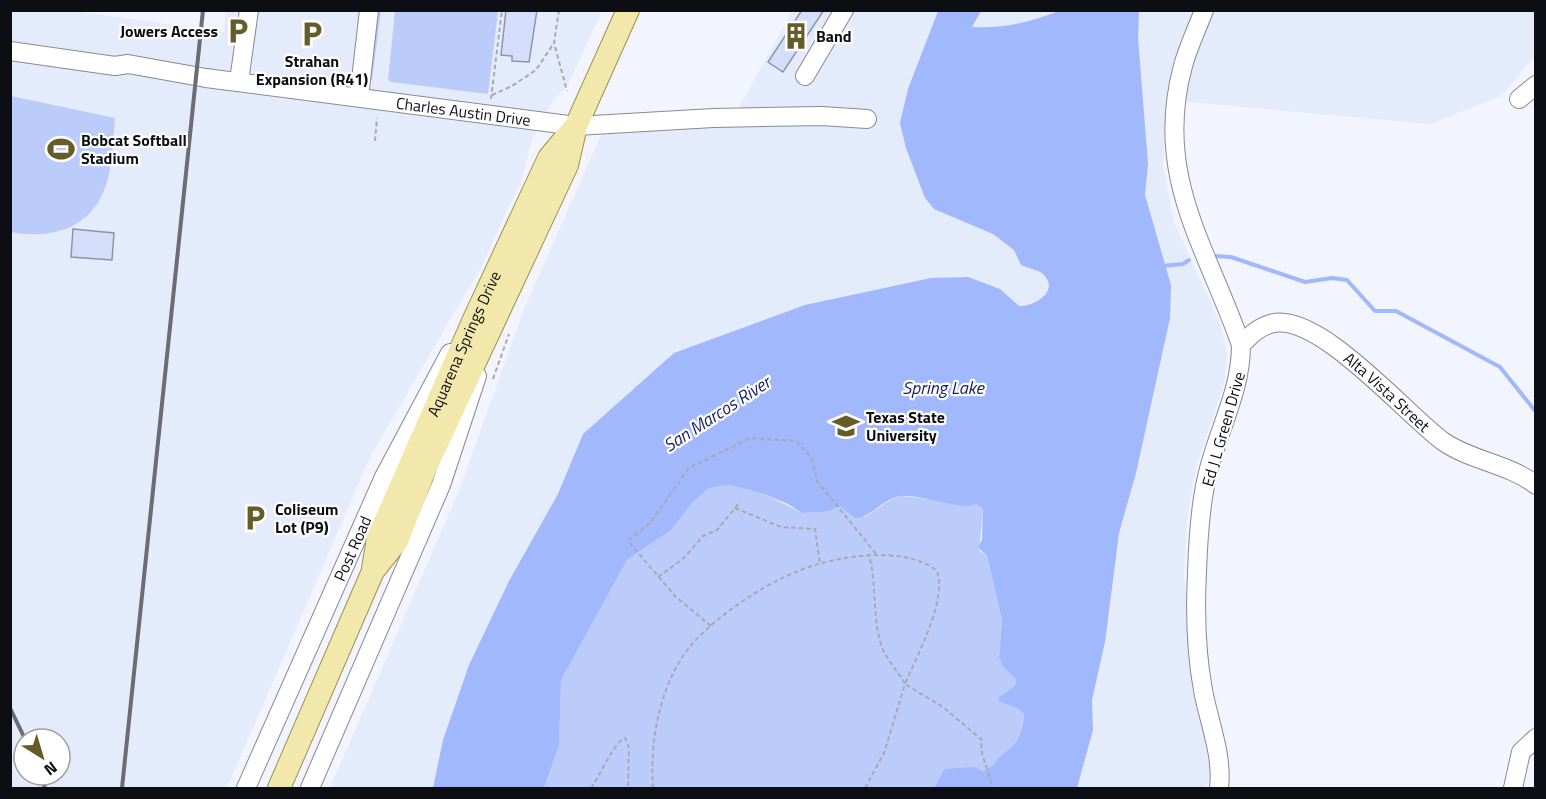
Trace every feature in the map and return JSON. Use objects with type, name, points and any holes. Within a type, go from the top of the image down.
[{"type":"main road","name":"Aquarena Springs Drive","points":[[279,789],[373,571],[396,541],[484,323],[567,165],[576,126],[628,10]]},
{"type":"street","points":[[239,81],[249,10]]},
{"type":"street","points":[[359,97],[369,10]]},
{"type":"street","points":[[805,76],[844,10]]},
{"type":"street","name":"Ed J L Green Drive","points":[[1204,10],[1183,66],[1175,119],[1175,165],[1183,201],[1241,345],[1241,370],[1237,389],[1207,477],[1197,571],[1196,624],[1203,688],[1221,769],[1219,789]]},
{"type":"street","name":"Charles Austin Drive","points":[[10,51],[115,66],[127,73],[196,82],[206,78],[239,81],[576,126],[723,118],[822,116],[867,119]]},
{"type":"street","points":[[1519,99],[1536,85]]},
{"type":"street","points":[[310,789],[441,485],[484,323]]},
{"type":"street","name":"Post Road","points":[[246,789],[384,477],[445,361],[484,323]]},
{"type":"street","name":"Alta Vista Street","points":[[1241,345],[1254,331],[1272,323],[1299,324],[1324,338],[1446,443],[1480,461],[1525,477],[1536,485]]},
{"type":"street","points":[[1513,789],[1521,752],[1536,738]]},
{"type":"path","points":[[491,99],[502,10]]},
{"type":"path","points":[[559,10],[554,43],[567,91]]},
{"type":"path","points":[[492,95],[512,86],[536,70],[554,43]]},
{"type":"path","points":[[375,141],[377,118]]},
{"type":"path","points":[[711,626],[675,596],[628,541],[651,522],[689,468],[750,438],[796,441],[812,458],[817,481],[878,556]]},
{"type":"path","points":[[658,577],[684,558],[703,536],[717,530],[740,502]]},
{"type":"path","points":[[735,508],[781,527],[815,529],[820,564]]},
{"type":"path","points":[[869,555],[876,586],[880,641],[886,657],[898,669],[906,684],[943,707],[982,740],[985,768],[993,789]]},
{"type":"path","points":[[653,789],[654,739],[673,673],[690,646],[711,626],[776,582],[795,572],[820,564],[869,555],[917,559],[932,567],[939,578],[940,589],[927,634],[906,684],[884,753],[865,789]]},
{"type":"path","points":[[591,789],[608,763],[618,740],[625,738],[629,748],[628,789]]},
{"type":"shaded area","points":[[10,11],[72,11],[224,32],[226,11],[602,11],[568,85],[553,100],[531,142],[523,176],[481,267],[371,455],[227,788],[11,788]]},
{"type":"shaded area","points":[[376,11],[381,11],[372,80],[369,80]]},
{"type":"shaded area","points":[[395,11],[498,11],[488,94],[388,80]]},
{"type":"shaded area","name":"Texas State University","points":[[792,11],[1535,11],[1535,56],[1501,96],[1430,124],[1167,100],[1163,166],[1174,222],[1221,326],[1227,356],[1224,384],[1196,467],[1187,520],[1184,575],[1193,682],[1212,765],[1212,775],[1205,788],[330,788],[459,491],[524,309],[609,117],[735,115]]},
{"type":"shaded area","name":"Bobcat Softball Stadium","points":[[11,96],[115,118],[111,163],[102,195],[84,219],[72,226],[43,234],[11,232]]},
{"type":"shaded area","points":[[730,485],[764,494],[802,513],[824,512],[842,507],[865,517],[892,499],[901,496],[976,504],[983,509],[979,551],[987,556],[1002,620],[999,658],[1003,667],[1016,679],[1016,698],[1024,714],[1017,740],[998,758],[995,765],[983,771],[944,769],[934,788],[544,788],[559,746],[561,680],[627,560],[671,530],[692,503],[709,488]]},
{"type":"water","name":"Spring Lake","points":[[1065,10],[1139,11],[1138,38],[1148,164],[1145,195],[1171,285],[1170,318],[1136,473],[1119,533],[1105,642],[1092,700],[1093,730],[1077,788],[934,788],[944,769],[974,767],[983,771],[994,765],[998,758],[1015,743],[1023,722],[1024,714],[1019,709],[999,701],[998,698],[1015,686],[1016,679],[1003,667],[999,658],[1002,620],[987,556],[978,547],[982,540],[983,509],[976,504],[969,506],[950,504],[919,497],[901,496],[889,500],[861,517],[855,518],[841,507],[824,512],[802,513],[764,494],[730,485],[709,488],[692,503],[671,530],[627,560],[561,680],[559,746],[544,788],[433,788],[443,740],[469,665],[509,581],[558,494],[583,434],[674,353],[805,305],[931,278],[968,277],[1000,289],[1019,306],[1037,301],[1047,292],[1048,280],[1039,271],[1021,265],[1014,250],[993,234],[934,209],[925,198],[906,148],[900,123],[908,89],[938,11],[981,11],[972,27],[995,27],[1016,24]]},
{"type":"building","points":[[506,10],[537,10],[529,62],[512,61],[512,56],[501,55]]},
{"type":"building","name":"Band","points":[[802,10],[824,10],[783,72],[768,62]]},
{"type":"building","points":[[73,229],[114,233],[112,260],[71,257]]},
{"type":"waterway","points":[[1216,256],[1231,257],[1305,282],[1332,278],[1347,280],[1375,311],[1396,311],[1500,367],[1536,412]]},
{"type":"waterway","points":[[1161,266],[1183,264],[1189,260]]},
{"type":"railway","points":[[122,788],[203,10]]},
{"type":"railway","points":[[10,708],[19,727]]},
{"type":"place","name":"Jowers Access","points":[[238,31]]},
{"type":"place","name":"Strahan Expansion (R41)","points":[[312,34]]},
{"type":"place","name":"Band","points":[[796,36]]},
{"type":"place","name":"Bobcat Softball Stadium","points":[[61,149]]},
{"type":"place","name":"Texas State University","points":[[846,426]]},
{"type":"place","name":"Coliseum Lot (P9)","points":[[255,518]]},
{"type":"water label","name":"San Marcos River","points":[[717,414]]}]
